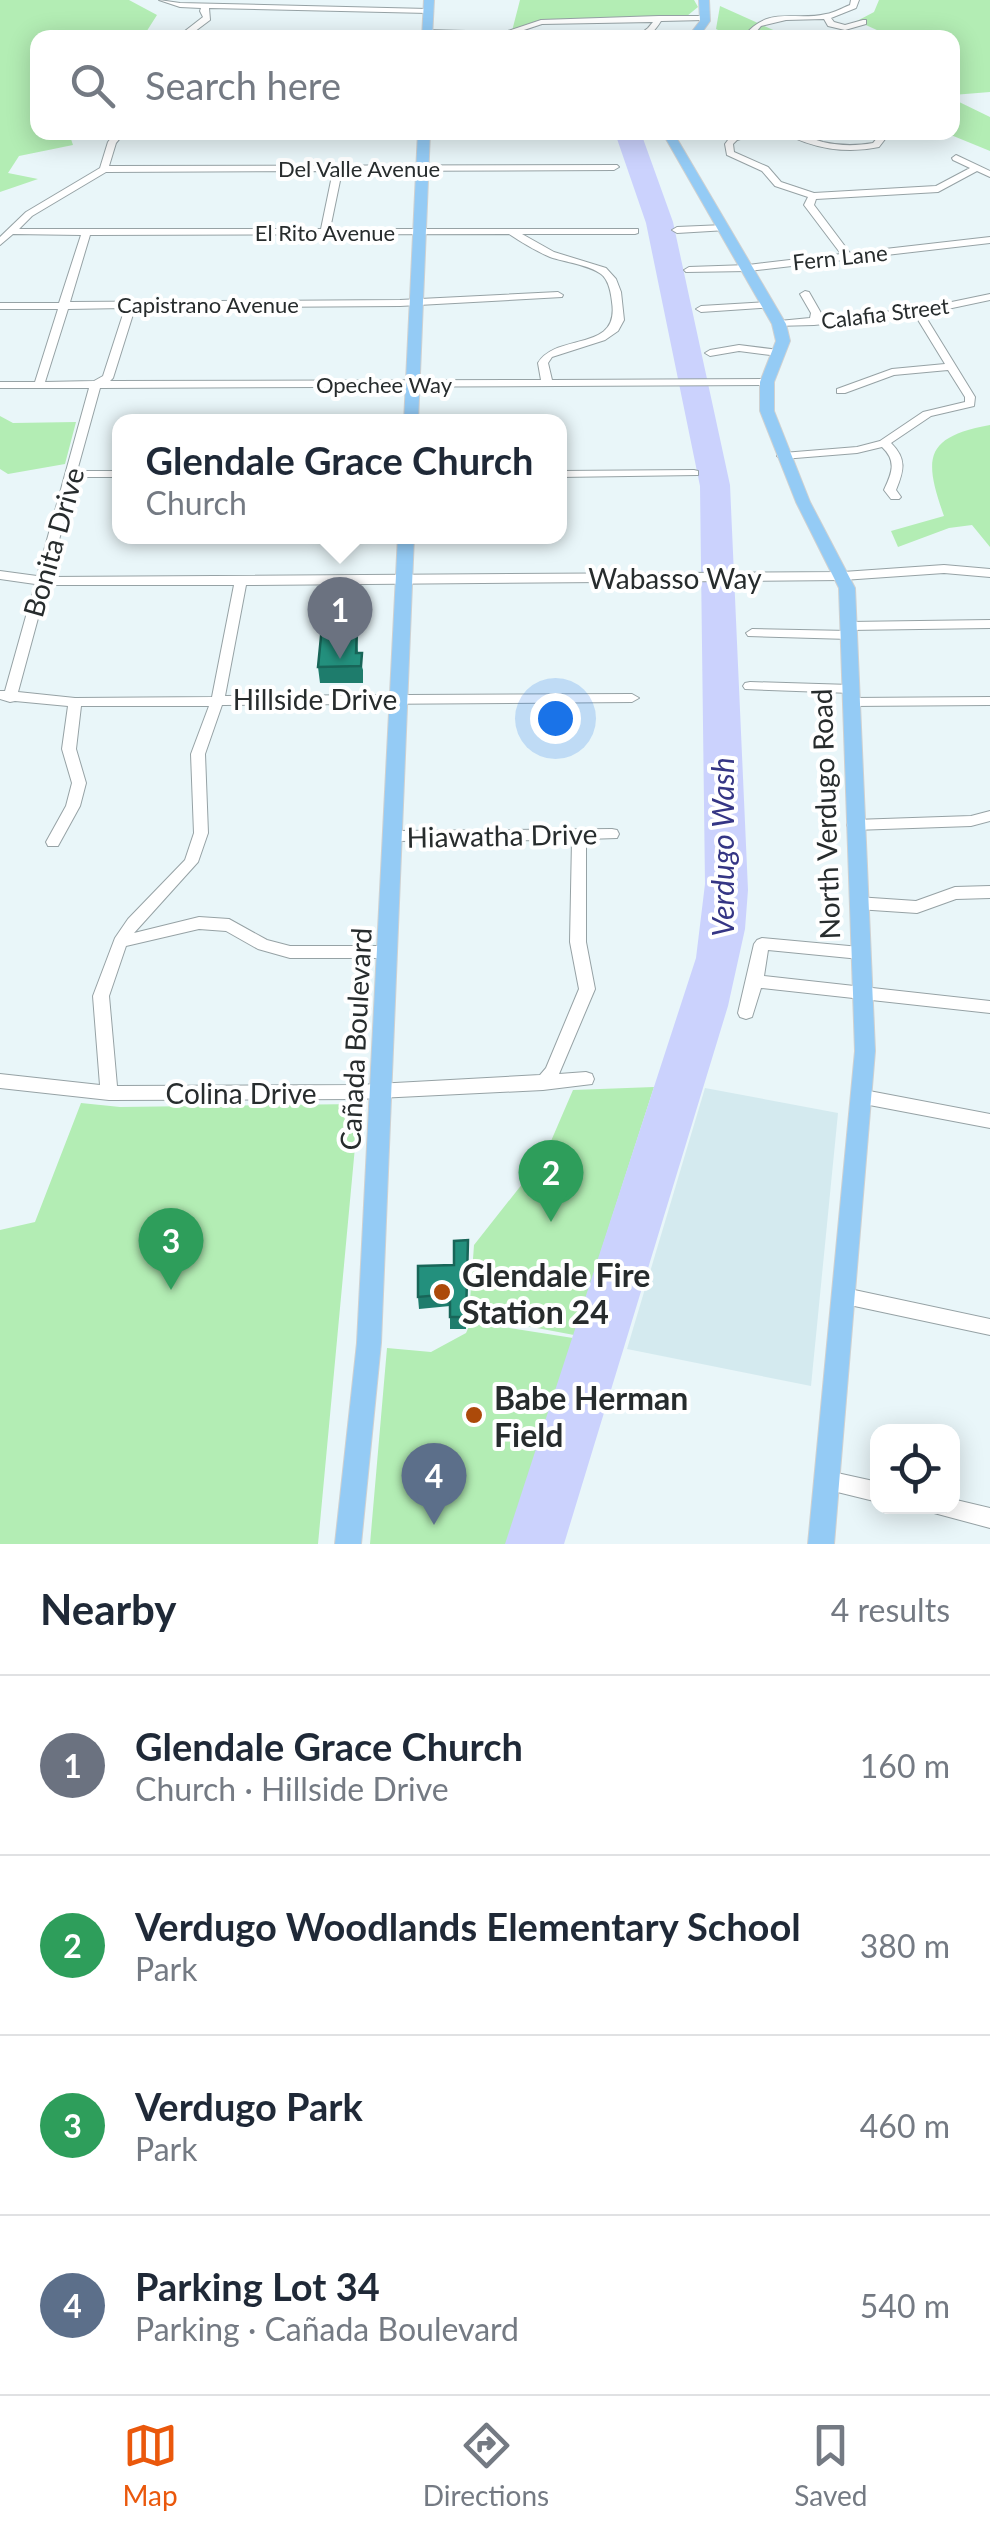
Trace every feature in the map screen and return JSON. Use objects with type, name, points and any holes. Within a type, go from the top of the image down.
[{"type":"main road","points":[[698,30],[706,18],[704,0]]},
{"type":"main road","points":[[427,30],[429,5]]},
{"type":"main road","points":[[412,414],[424,140]]},
{"type":"main road","name":"North Verdugo Road","points":[[672,140],[779,324],[783,341],[768,382],[767,411],[783,456],[843,576],[849,630],[864,1097],[822,1544]]},
{"type":"main road","name":"Cañada Boulevard","points":[[348,1544],[369,1340],[406,544]]},
{"type":"street","points":[[163,0],[180,5],[429,5]]},
{"type":"street","points":[[751,30],[774,20],[828,18],[850,8],[855,0]]},
{"type":"street","points":[[190,30],[206,18],[208,4]]},
{"type":"street","points":[[652,30],[659,18]]},
{"type":"street","points":[[670,18],[690,25],[692,30]]},
{"type":"street","points":[[524,30],[548,22],[706,18]]},
{"type":"street","points":[[828,18],[831,24],[844,28],[863,22]]},
{"type":"street","points":[[548,22],[551,30]]},
{"type":"street","points":[[0,242],[29,214],[104,168],[114,140]]},
{"type":"street","points":[[732,140],[730,152],[766,170],[778,184],[813,196],[921,192],[952,183],[976,168]]},
{"type":"street","points":[[809,140],[865,148],[880,140]]},
{"type":"street","points":[[956,158],[990,174]]},
{"type":"street","name":"Del Valle Avenue","points":[[104,168],[614,167]]},
{"type":"street","points":[[325,232],[338,169]]},
{"type":"street","points":[[813,196],[809,205],[847,256]]},
{"type":"street","points":[[677,230],[724,228]]},
{"type":"street","name":"El Rito Avenue","points":[[14,232],[634,232]]},
{"type":"street","points":[[511,232],[551,254],[603,270],[609,275],[618,307],[618,320],[608,334],[548,355],[544,363],[547,383]]},
{"type":"street","points":[[39,385],[86,233]]},
{"type":"street","name":"Fern Lane","points":[[690,270],[748,268],[990,240]]},
{"type":"street","points":[[805,294],[818,319]]},
{"type":"street","points":[[417,302],[558,295]]},
{"type":"street","name":"Calafia Street","points":[[779,324],[918,312],[990,296]]},
{"type":"street","name":"Capistrano Avenue","points":[[0,306],[417,302]]},
{"type":"street","points":[[701,309],[769,304]]},
{"type":"street","points":[[95,386],[108,378],[131,305]]},
{"type":"street","points":[[783,456],[884,444],[928,414],[970,404],[918,312]]},
{"type":"street","points":[[710,353],[739,348],[779,353]]},
{"type":"street","points":[[841,390],[892,372],[952,367]]},
{"type":"street","name":"Opechee Way","points":[[0,386],[768,382]]},
{"type":"street","name":"Bonita Drive","points":[[5,697],[42,582],[95,386]]},
{"type":"street","points":[[884,444],[899,456],[901,464],[890,490],[895,496]]},
{"type":"street","points":[[73,474],[112,474]]},
{"type":"street","points":[[567,474],[694,474]]},
{"type":"street","name":"Wabasso Way","points":[[0,575],[42,582],[700,578],[843,576],[921,570],[990,573]]},
{"type":"street","points":[[109,1093],[101,996],[120,942],[132,923],[190,862],[202,834],[198,754],[218,700],[241,581]]},
{"type":"street","points":[[752,633],[990,624]]},
{"type":"street","points":[[750,686],[851,696],[990,700]]},
{"type":"street","name":"Hillside Drive","points":[[5,697],[76,702],[632,698]]},
{"type":"street","points":[[53,842],[73,806],[78,783],[69,750],[76,702]]},
{"type":"street","points":[[854,824],[971,821],[990,816]]},
{"type":"street","name":"Hiawatha Drive","points":[[392,836],[612,834]]},
{"type":"street","points":[[543,1084],[552,1072],[587,989],[578,942],[579,836]]},
{"type":"street","points":[[858,904],[916,907],[955,893],[990,892]]},
{"type":"street","points":[[120,942],[199,923],[229,926],[286,951],[387,952]]},
{"type":"street","points":[[746,1013],[762,944],[860,953]]},
{"type":"street","points":[[755,981],[990,1007]]},
{"type":"street","name":"Colina Drive","points":[[0,1081],[109,1093],[380,1091],[543,1084],[586,1078]]},
{"type":"street","points":[[864,1097],[990,1122]]},
{"type":"street","points":[[846,1296],[990,1327]]},
{"type":"street","points":[[828,1481],[870,1490]]},
{"type":"street","points":[[960,1511],[990,1518]]},
{"type":"shaded area","points":[[705,1088],[838,1113],[811,1386],[627,1349]]},
{"type":"green space","points":[[0,0],[129,0],[157,15],[147,30],[30,30],[30,140],[71,140],[73,145],[19,156],[8,173],[38,179],[0,192]]},
{"type":"green space","points":[[520,0],[694,0],[698,7],[687,16],[548,20],[512,30]]},
{"type":"green space","points":[[879,0],[990,0],[990,92],[960,94],[960,30],[877,30],[857,21],[874,12]]},
{"type":"green space","points":[[720,6],[773,30],[718,30]]},
{"type":"green space","points":[[960,102],[990,117],[990,151],[960,139]]},
{"type":"green space","points":[[0,416],[13,423],[76,422],[65,464],[8,474],[0,469]]},
{"type":"green space","points":[[990,425],[990,547],[972,525],[949,528],[898,547],[891,531],[944,516],[932,464],[941,444],[952,436]]},
{"type":"green space","points":[[654,1087],[574,1335],[469,1315],[474,1245],[545,1155],[573,1090]]},
{"type":"green space","points":[[81,1103],[120,1107],[359,1104],[318,1544],[0,1544],[0,1230],[35,1222]]},
{"type":"green space","points":[[471,1322],[573,1338],[508,1544],[370,1544],[387,1348],[431,1352],[466,1333]]},
{"type":"water","name":"Verdugo Wash","points":[[617,140],[644,140],[673,222],[730,485],[748,890],[745,929],[728,1006],[564,1544],[505,1544],[696,958],[705,884],[700,486],[646,223]]},
{"type":"building","points":[[324,606],[355,606],[356,653],[362,653],[361,666],[318,667]]},
{"type":"building","name":"Glendale Fire Station 24","points":[[468,1240],[466,1317],[450,1317],[450,1294],[418,1297],[418,1266],[454,1265],[454,1241]]},
{"type":"place","name":"Glendale Grace Church","points":[[340,659]]},
{"type":"place","name":"Verdugo Woodlands Elementary School","points":[[551,1222]]},
{"type":"place","name":"Verdugo Park","points":[[171,1290]]},
{"type":"place","name":"Glendale Fire Station 24","points":[[442,1292]]},
{"type":"place","name":"Babe Herman Field","points":[[474,1415]]},
{"type":"place","name":"Parking Lot 34","points":[[434,1525]]}]
